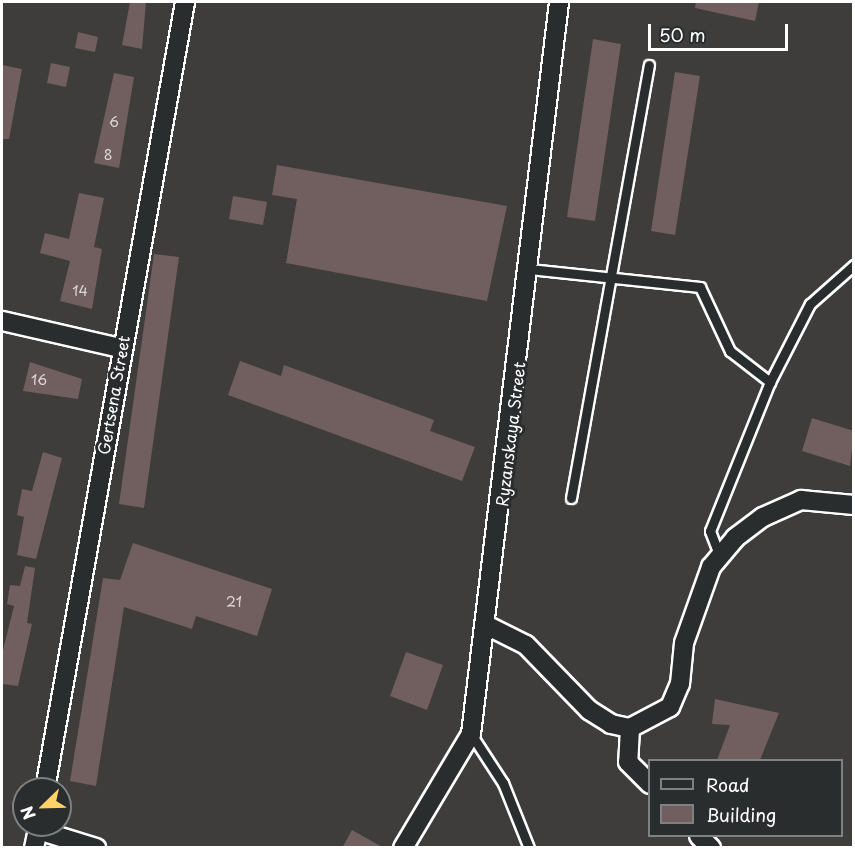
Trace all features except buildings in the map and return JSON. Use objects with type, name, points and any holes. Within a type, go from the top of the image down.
[{"type":"street","name":"Gertsena Street","points":[[47,777],[120,348],[185,2]]},
{"type":"street","name":"Ryzanskaya Street","points":[[404,848],[471,734],[488,626],[559,2]]},
{"type":"street","points":[[2,321],[120,348]]},
{"type":"street","points":[[630,728],[670,707],[680,684],[684,643],[720,557],[763,517],[801,500],[854,505]]},
{"type":"street","points":[[488,626],[526,645],[589,710],[630,728]]},
{"type":"street","points":[[630,728],[628,762],[648,782]]},
{"type":"street","points":[[50,837],[96,848]]},
{"type":"street","points":[[700,837],[711,848]]},
{"type":"lane","points":[[570,498],[613,275],[649,65]]},
{"type":"lane","points":[[720,557],[710,531],[770,382],[810,303],[854,265]]},
{"type":"lane","points":[[529,269],[613,275],[700,287],[730,351],[770,382]]},
{"type":"lane","points":[[471,734],[503,783],[529,848]]}]
